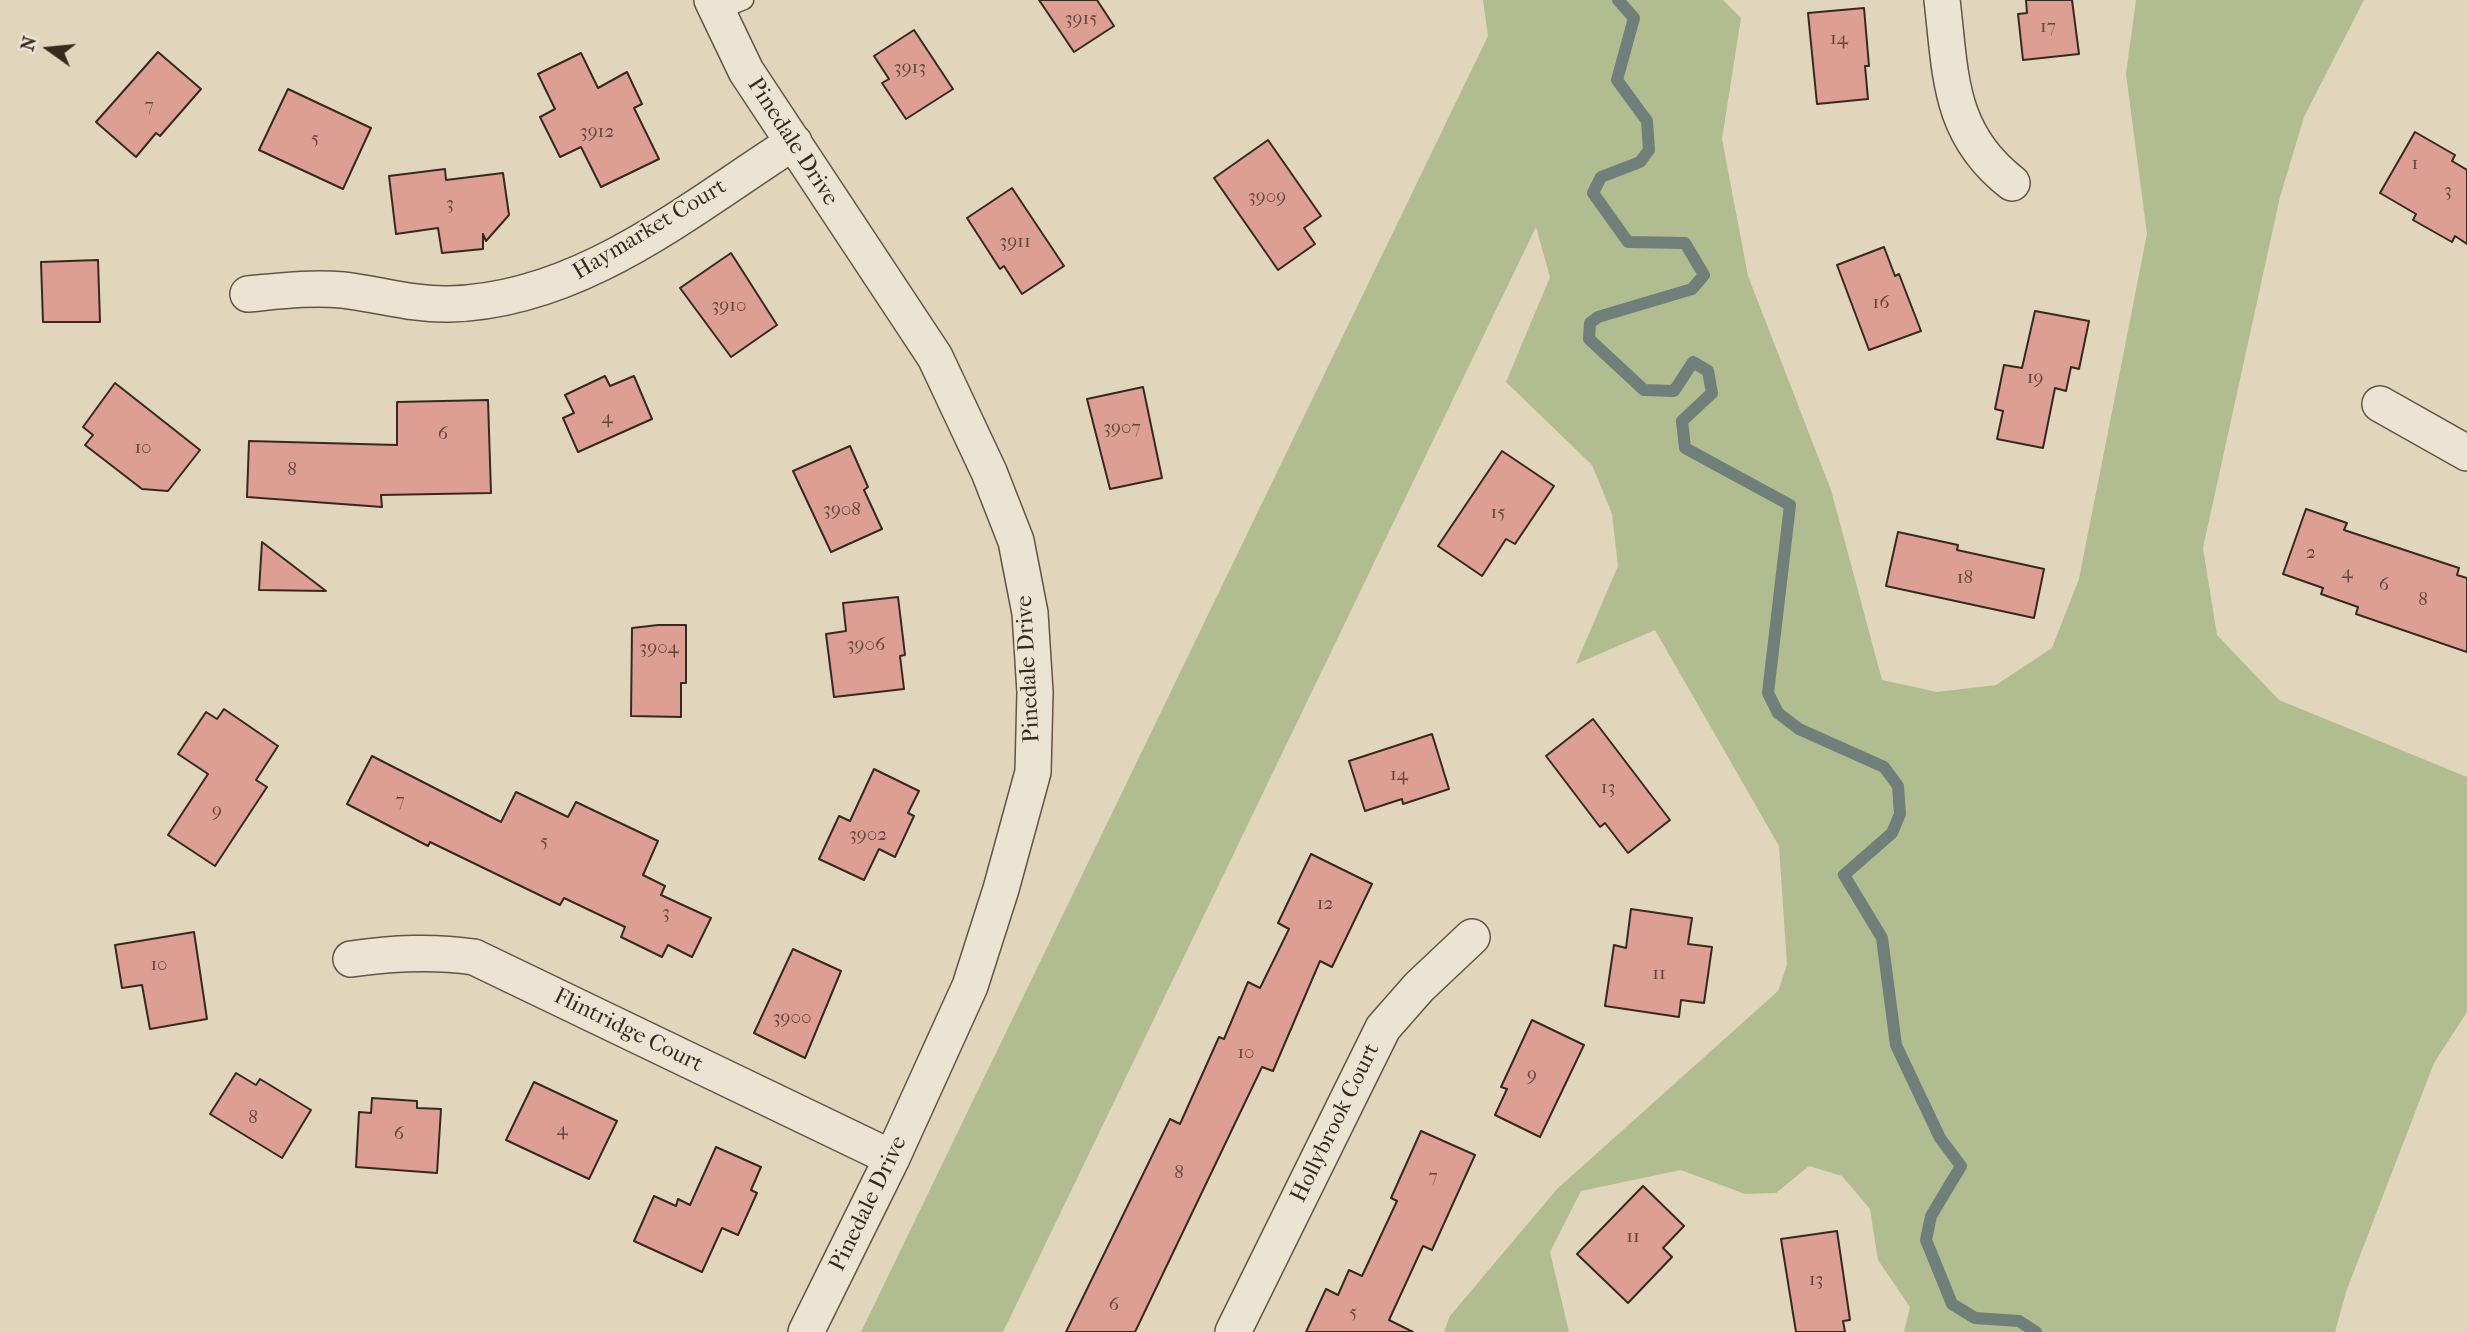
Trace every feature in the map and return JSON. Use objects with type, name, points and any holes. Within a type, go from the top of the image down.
[{"type":"street","points":[[1942,0],[1953,88],[1965,129],[1987,164],[2012,183]]},
{"type":"street","name":"Pinedale Drive","points":[[724,4],[746,71],[935,357],[956,398],[1016,541],[1030,613],[1035,692],[1033,772],[1019,833],[970,986],[892,1158],[806,1332]]},
{"type":"street","name":"Haymarket Court","points":[[248,294],[297,289],[343,290],[447,304],[532,293],[583,274],[794,142]]},
{"type":"street","points":[[2380,404],[2467,453]]},
{"type":"street","name":"Hollybrook Court","points":[[1233,1332],[1383,1028],[1419,987],[1472,937]]},
{"type":"street","name":"Flintridge Court","points":[[352,959],[396,952],[440,952],[474,957],[892,1158]]},
{"type":"green space","points":[[1483,0],[1723,0],[1741,18],[1722,139],[1748,276],[1831,490],[1882,680],[1937,692],[1996,685],[2052,648],[2079,579],[2147,234],[2126,74],[2136,0],[2364,0],[2304,117],[2280,197],[2203,548],[2217,635],[2279,700],[2467,777],[2467,1012],[2434,1063],[2346,1292],[2335,1332],[1904,1332],[1910,1307],[1878,1260],[1870,1209],[1842,1176],[1809,1166],[1776,1193],[1745,1194],[1681,1170],[1581,1191],[1550,1252],[1569,1332],[1444,1332],[1450,1316],[1557,1189],[1778,991],[1787,965],[1779,846],[1655,630],[1576,664],[1618,566],[1612,514],[1592,465],[1506,382],[1550,277],[1536,227],[1003,1332],[861,1332],[1488,36]]},
{"type":"building","points":[[1039,0],[1097,0],[1114,26],[1074,52]]},
{"type":"building","points":[[2026,0],[2072,0],[2079,54],[2023,60],[2018,14],[2027,13]]},
{"type":"building","points":[[1864,8],[1869,66],[1865,66],[1868,99],[1817,104],[1808,13]]},
{"type":"building","points":[[914,30],[953,89],[906,119],[882,83],[889,79],[874,56]]},
{"type":"building","points":[[158,52],[201,89],[160,136],[156,133],[136,157],[96,122]]},
{"type":"building","points":[[581,53],[598,88],[627,72],[642,104],[634,108],[659,159],[601,187],[581,147],[560,157],[540,117],[555,109],[538,74]]},
{"type":"building","points":[[288,89],[371,128],[343,189],[259,150]]},
{"type":"building","points":[[2415,132],[2455,155],[2452,161],[2467,170],[2467,244],[2455,236],[2452,242],[2413,220],[2416,214],[2380,193]]},
{"type":"building","points":[[1268,140],[1321,216],[1304,228],[1315,244],[1278,270],[1214,178]]},
{"type":"building","points":[[445,169],[446,180],[503,173],[509,215],[486,241],[483,234],[483,249],[442,253],[438,228],[396,234],[389,176]]},
{"type":"building","points":[[1012,188],[1064,266],[1022,294],[1004,266],[1000,269],[967,218]]},
{"type":"building","points":[[1884,247],[1895,276],[1899,274],[1921,331],[1869,350],[1837,265]]},
{"type":"building","points":[[731,253],[777,325],[731,357],[680,288]]},
{"type":"building","points":[[98,260],[100,322],[43,322],[41,262]]},
{"type":"building","points":[[2035,311],[2089,321],[2079,369],[2071,367],[2066,391],[2055,388],[2043,448],[1997,439],[2003,411],[1995,409],[2004,365],[2022,368]]},
{"type":"building","points":[[605,376],[610,386],[634,376],[652,419],[578,452],[563,418],[574,413],[565,395]]},
{"type":"building","points":[[115,383],[200,450],[168,491],[142,489],[85,445],[93,435],[83,427]]},
{"type":"building","points":[[1143,387],[1162,478],[1110,489],[1087,399]]},
{"type":"building","points":[[488,400],[491,493],[381,495],[382,507],[247,497],[249,441],[397,445],[397,402]]},
{"type":"building","points":[[850,446],[868,487],[864,490],[882,529],[831,552],[793,471]]},
{"type":"building","points":[[1502,451],[1554,486],[1515,544],[1506,539],[1482,576],[1438,546]]},
{"type":"building","points":[[2306,509],[2347,523],[2344,530],[2459,568],[2457,575],[2467,578],[2467,652],[2356,614],[2358,607],[2321,594],[2323,588],[2283,574]]},
{"type":"building","points":[[1898,532],[1958,545],[1957,550],[2044,569],[2034,618],[1886,586]]},
{"type":"building","points":[[262,542],[326,591],[259,590]]},
{"type":"building","points":[[898,597],[905,655],[900,656],[904,689],[834,697],[826,634],[846,631],[843,603]]},
{"type":"building","points":[[686,625],[686,683],[681,683],[681,717],[631,716],[632,628]]},
{"type":"building","points":[[224,709],[278,746],[256,780],[267,787],[215,866],[168,835],[208,774],[178,754],[206,712],[217,719]]},
{"type":"building","points":[[1593,719],[1670,820],[1628,853],[1605,823],[1600,827],[1546,756]]},
{"type":"building","points":[[1432,734],[1449,789],[1403,804],[1402,799],[1365,811],[1349,761]]},
{"type":"building","points":[[372,756],[501,822],[516,792],[568,817],[576,802],[658,841],[643,875],[665,886],[661,895],[711,918],[692,957],[668,945],[662,957],[621,937],[625,927],[564,898],[560,905],[430,842],[428,846],[347,804]]},
{"type":"building","points":[[874,769],[919,791],[908,813],[914,816],[895,857],[879,849],[864,880],[819,859],[839,816],[850,821]]},
{"type":"building","points":[[1311,854],[1372,884],[1332,967],[1320,961],[1273,1071],[1262,1067],[1135,1332],[1066,1332],[1170,1119],[1180,1124],[1219,1037],[1224,1039],[1248,982],[1260,988],[1289,929],[1278,923]]},
{"type":"building","points":[[1631,909],[1692,918],[1688,944],[1712,947],[1704,1003],[1681,1000],[1679,1017],[1605,1006],[1614,945],[1626,948]]},
{"type":"building","points":[[194,932],[207,1019],[150,1029],[142,985],[122,988],[115,945]]},
{"type":"building","points":[[793,949],[841,971],[805,1058],[754,1033]]},
{"type":"building","points":[[1532,1020],[1584,1045],[1540,1137],[1495,1115],[1507,1089],[1501,1087]]},
{"type":"building","points":[[236,1073],[256,1085],[260,1079],[311,1110],[282,1158],[210,1114]]},
{"type":"building","points":[[534,1082],[617,1121],[589,1179],[506,1140]]},
{"type":"building","points":[[372,1098],[417,1101],[417,1108],[441,1109],[437,1173],[356,1167],[359,1112],[371,1113]]},
{"type":"building","points":[[1421,1131],[1475,1155],[1432,1250],[1423,1246],[1389,1320],[1413,1332],[1306,1332],[1326,1289],[1338,1295],[1349,1270],[1362,1276],[1397,1201],[1391,1198]]},
{"type":"building","points":[[716,1147],[761,1167],[751,1190],[757,1193],[738,1235],[722,1228],[702,1272],[634,1241],[654,1196],[676,1206],[678,1199],[690,1205]]},
{"type":"building","points":[[1643,1186],[1684,1226],[1663,1248],[1672,1257],[1628,1303],[1577,1254]]},
{"type":"building","points":[[1837,1231],[1850,1320],[1843,1321],[1845,1332],[1796,1332],[1781,1239]]},
{"type":"waterway","points":[[1618,0],[1634,18],[1617,80],[1647,121],[1649,150],[1640,162],[1601,177],[1593,193],[1628,242],[1685,243],[1704,275],[1692,289],[1598,317],[1590,323],[1589,339],[1644,390],[1674,391],[1693,362],[1708,371],[1712,393],[1682,421],[1685,448],[1790,505],[1768,693],[1778,713],[1799,729],[1884,767],[1898,786],[1900,814],[1892,833],[1844,875],[1882,938],[1896,1045],[1940,1138],[1961,1166],[1931,1216],[1926,1240],[1952,1304],[1975,1318],[2019,1321],[2036,1332]]}]
